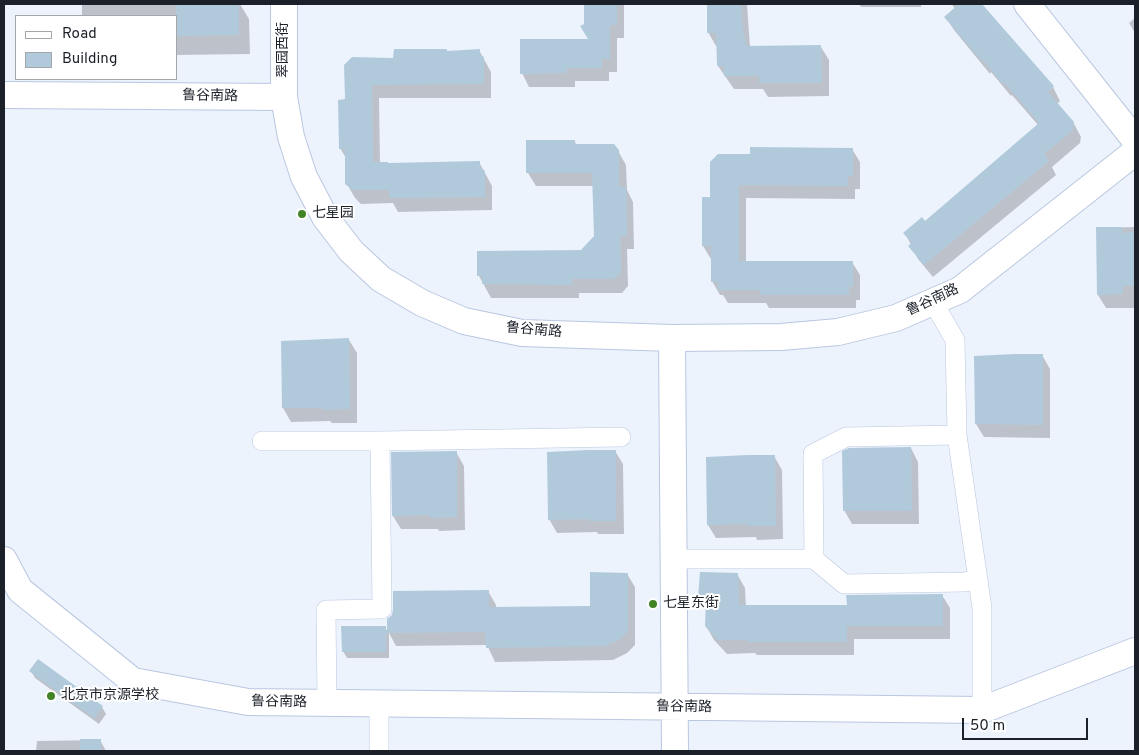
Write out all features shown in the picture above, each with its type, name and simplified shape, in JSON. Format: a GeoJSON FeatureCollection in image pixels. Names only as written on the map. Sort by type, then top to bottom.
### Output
{"type":"FeatureCollection","features":[{"type":"Feature","properties":{"kind":"street","name":"翠园西街"},"geometry":{"type":"LineString","coordinates":[[284,4],[284,97]]}},
{"type":"Feature","properties":{"kind":"street"},"geometry":{"type":"LineString","coordinates":[[1027,4],[1135,140]]}},
{"type":"Feature","properties":{"kind":"street","name":"鲁谷南路"},"geometry":{"type":"LineString","coordinates":[[4,95],[284,97],[291,138],[304,177],[325,217],[351,251],[381,279],[422,303],[464,321],[522,333],[672,338],[781,337],[838,332],[896,318],[960,290],[1135,152]]}},
{"type":"Feature","properties":{"kind":"street"},"geometry":{"type":"LineString","coordinates":[[933,302],[955,340],[957,435],[982,608],[982,710]]}},
{"type":"Feature","properties":{"kind":"street"},"geometry":{"type":"LineString","coordinates":[[672,338],[675,751]]}},
{"type":"Feature","properties":{"kind":"street"},"geometry":{"type":"LineString","coordinates":[[814,558],[813,454],[846,437],[957,435]]}},
{"type":"Feature","properties":{"kind":"street"},"geometry":{"type":"LineString","coordinates":[[262,441],[621,437]]}},
{"type":"Feature","properties":{"kind":"street"},"geometry":{"type":"LineString","coordinates":[[327,704],[326,610],[382,609],[380,441]]}},
{"type":"Feature","properties":{"kind":"street"},"geometry":{"type":"LineString","coordinates":[[674,559],[814,558],[844,584],[965,582],[978,579]]}},
{"type":"Feature","properties":{"kind":"street","name":"鲁谷南路"},"geometry":{"type":"LineString","coordinates":[[4,560],[20,590],[133,681],[248,702],[982,710],[1135,651]]}},
{"type":"Feature","properties":{"kind":"street"},"geometry":{"type":"LineString","coordinates":[[379,704],[379,751]]}},
{"type":"Feature","properties":{"kind":"building"},"geometry":{"type":"Polygon","coordinates":[[[176,4],[239,4],[239,35],[178,36],[178,15],[176,15],[176,4]]]}},
{"type":"Feature","properties":{"kind":"building"},"geometry":{"type":"Polygon","coordinates":[[[584,4],[617,4],[617,25],[610,25],[610,59],[602,59],[602,68],[567,68],[567,73],[520,74],[520,39],[588,39],[580,26],[584,24],[584,4]]]}},
{"type":"Feature","properties":{"kind":"building"},"geometry":{"type":"Polygon","coordinates":[[[707,4],[741,4],[743,31],[747,46],[821,45],[822,83],[759,83],[759,76],[724,76],[724,66],[717,66],[716,33],[707,33],[707,4]]]}},
{"type":"Feature","properties":{"kind":"building"},"geometry":{"type":"Polygon","coordinates":[[[959,4],[982,4],[1054,86],[1048,92],[1074,122],[1073,130],[1044,154],[1049,161],[924,265],[908,246],[912,243],[903,233],[922,217],[925,221],[1039,123],[944,17],[959,4]]]}},
{"type":"Feature","properties":{"kind":"building"},"geometry":{"type":"Polygon","coordinates":[[[394,49],[447,49],[447,51],[480,49],[480,55],[484,57],[484,84],[372,85],[373,162],[480,161],[480,167],[485,171],[485,197],[389,198],[389,190],[353,190],[345,184],[345,149],[339,149],[338,100],[345,99],[344,65],[352,57],[393,58],[394,49]]]}},
{"type":"Feature","properties":{"kind":"building"},"geometry":{"type":"Polygon","coordinates":[[[526,140],[575,140],[575,144],[614,144],[619,150],[619,187],[626,187],[627,236],[620,236],[621,272],[614,279],[572,279],[572,285],[482,284],[482,276],[477,276],[477,251],[581,250],[594,236],[592,173],[526,173],[526,140]]]}},
{"type":"Feature","properties":{"kind":"building"},"geometry":{"type":"Polygon","coordinates":[[[750,147],[853,148],[853,176],[848,176],[848,186],[739,185],[739,261],[853,261],[853,287],[849,287],[849,295],[760,295],[760,290],[718,290],[718,282],[711,282],[711,246],[702,246],[702,197],[710,197],[710,162],[718,154],[750,154],[750,147]]]}},
{"type":"Feature","properties":{"kind":"building"},"geometry":{"type":"Polygon","coordinates":[[[1096,227],[1122,227],[1122,233],[1135,232],[1135,286],[1123,286],[1123,294],[1097,295],[1096,227]]]}},
{"type":"Feature","properties":{"kind":"building"},"geometry":{"type":"Polygon","coordinates":[[[349,338],[350,409],[282,408],[281,341],[349,338]]]}},
{"type":"Feature","properties":{"kind":"building"},"geometry":{"type":"Polygon","coordinates":[[[1043,354],[1043,425],[975,424],[974,356],[1043,354]]]}},
{"type":"Feature","properties":{"kind":"building"},"geometry":{"type":"Polygon","coordinates":[[[911,447],[912,511],[843,511],[842,451],[849,448],[911,447]]]}},
{"type":"Feature","properties":{"kind":"building"},"geometry":{"type":"Polygon","coordinates":[[[616,450],[616,521],[589,521],[589,519],[548,520],[547,452],[616,450]]]}},
{"type":"Feature","properties":{"kind":"building"},"geometry":{"type":"Polygon","coordinates":[[[457,451],[457,517],[430,518],[430,515],[392,516],[391,452],[457,451]]]}},
{"type":"Feature","properties":{"kind":"building"},"geometry":{"type":"Polygon","coordinates":[[[775,455],[776,526],[748,526],[748,524],[707,525],[706,457],[775,455]]]}},
{"type":"Feature","properties":{"kind":"building"},"geometry":{"type":"Polygon","coordinates":[[[590,572],[628,573],[628,631],[619,640],[605,646],[486,648],[485,632],[387,633],[387,619],[392,615],[393,609],[393,591],[489,590],[489,607],[590,606],[590,572]]]}},
{"type":"Feature","properties":{"kind":"building"},"geometry":{"type":"Polygon","coordinates":[[[700,572],[738,573],[739,605],[847,605],[846,595],[943,594],[943,626],[847,626],[847,642],[747,642],[747,640],[718,640],[705,626],[706,597],[698,597],[700,572]]]}},
{"type":"Feature","properties":{"kind":"building"},"geometry":{"type":"Polygon","coordinates":[[[341,626],[386,626],[386,652],[342,652],[341,626]]]}},
{"type":"Feature","properties":{"kind":"building"},"geometry":{"type":"Polygon","coordinates":[[[38,659],[103,706],[94,718],[29,671],[38,659]]]}},
{"type":"Feature","properties":{"kind":"building"},"geometry":{"type":"Polygon","coordinates":[[[80,739],[101,739],[101,751],[80,751],[80,739]]]}},
{"type":"Feature","properties":{"kind":"place","name":"七星园"},"geometry":{"type":"Point","coordinates":[302,214]}},
{"type":"Feature","properties":{"kind":"place","name":"七星东街"},"geometry":{"type":"Point","coordinates":[653,604]}},
{"type":"Feature","properties":{"kind":"place","name":"北京市京源学校"},"geometry":{"type":"Point","coordinates":[51,696]}}]}
